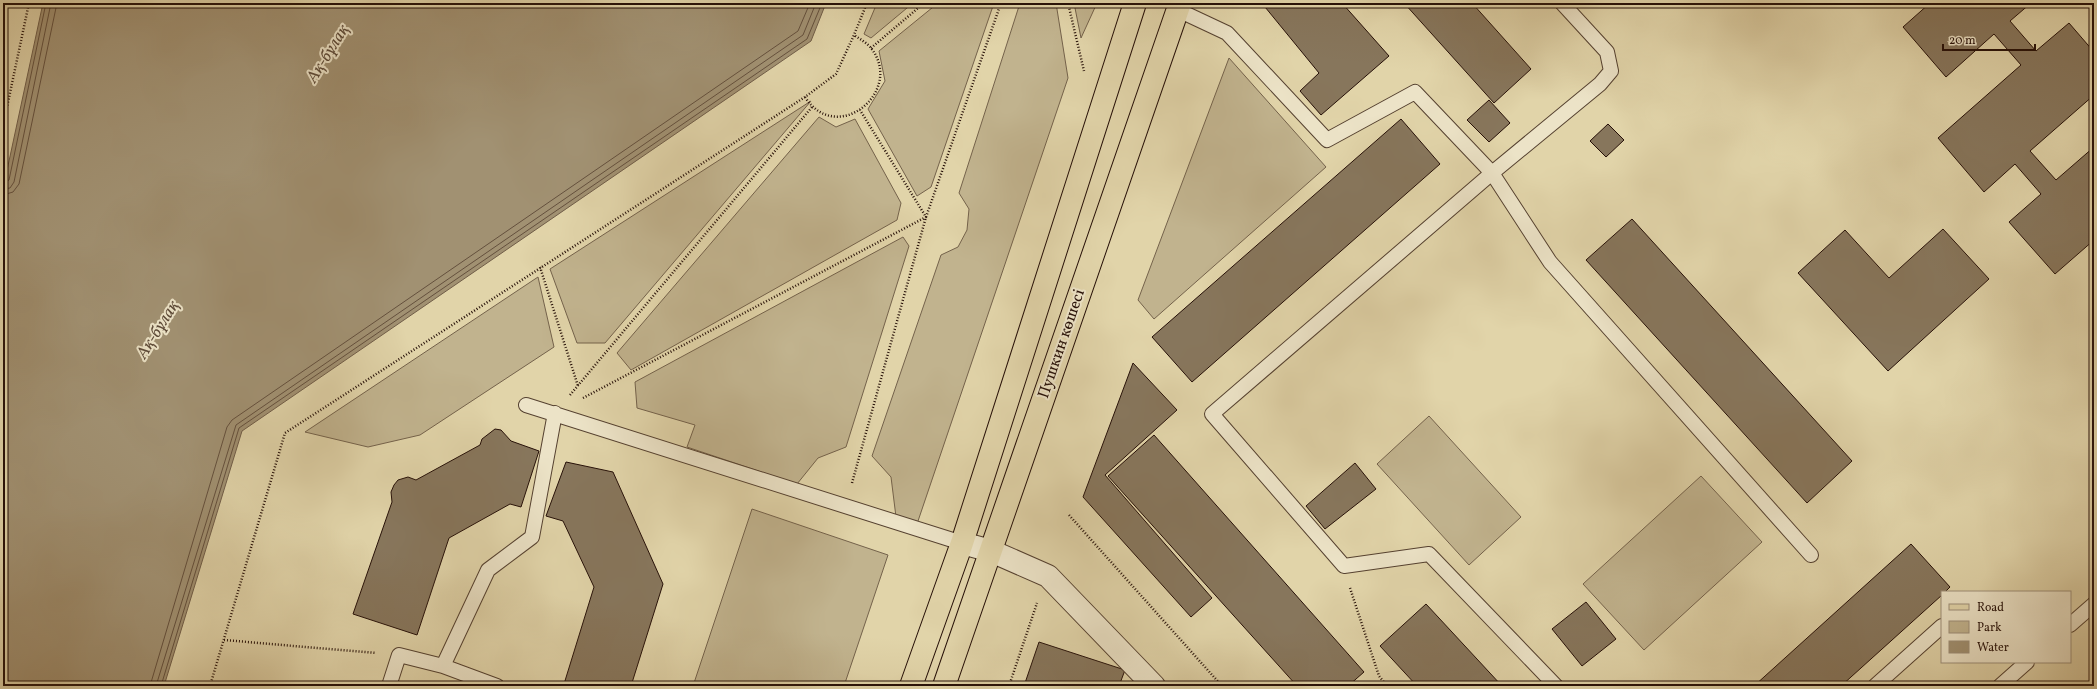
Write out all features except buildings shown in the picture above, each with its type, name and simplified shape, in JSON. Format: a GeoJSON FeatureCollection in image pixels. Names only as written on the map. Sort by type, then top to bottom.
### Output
{"type":"FeatureCollection","features":[{"type":"Feature","properties":{"kind":"main road","name":"Пушкин көшесі"},"geometry":{"type":"LineString","coordinates":[[911,686],[962,543],[1135,3]]}},
{"type":"Feature","properties":{"kind":"main road","name":"Пушкин көшесі"},"geometry":{"type":"LineString","coordinates":[[944,686],[1179,7]]}},
{"type":"Feature","properties":{"kind":"street"},"geometry":{"type":"LineString","coordinates":[[962,543],[991,550],[1048,576],[1154,686]]}},
{"type":"Feature","properties":{"kind":"lane"},"geometry":{"type":"LineString","coordinates":[[1556,686],[1429,554],[1344,566],[1212,414],[1492,173],[1600,84],[1611,71],[1607,52],[1562,3]]}},
{"type":"Feature","properties":{"kind":"lane"},"geometry":{"type":"LineString","coordinates":[[1179,7],[1227,33],[1327,140],[1415,92],[1492,173],[1550,262],[1811,555]]}},
{"type":"Feature","properties":{"kind":"lane"},"geometry":{"type":"LineString","coordinates":[[526,405],[962,543]]}},
{"type":"Feature","properties":{"kind":"lane"},"geometry":{"type":"LineString","coordinates":[[444,666],[488,570],[532,537],[555,413]]}},
{"type":"Feature","properties":{"kind":"lane"},"geometry":{"type":"LineString","coordinates":[[2071,624],[2094,604]]}},
{"type":"Feature","properties":{"kind":"lane"},"geometry":{"type":"LineString","coordinates":[[1875,686],[1941,627]]}},
{"type":"Feature","properties":{"kind":"lane"},"geometry":{"type":"LineString","coordinates":[[390,686],[399,655],[444,666],[497,686]]}},
{"type":"Feature","properties":{"kind":"lane"},"geometry":{"type":"LineString","coordinates":[[2000,686],[2026,663]]}},
{"type":"Feature","properties":{"kind":"path"},"geometry":{"type":"LineString","coordinates":[[3,126],[28,3]]}},
{"type":"Feature","properties":{"kind":"path"},"geometry":{"type":"LineString","coordinates":[[210,686],[285,433],[540,266],[805,97],[836,74],[867,3]]}},
{"type":"Feature","properties":{"kind":"path"},"geometry":{"type":"LineString","coordinates":[[871,48],[924,3]]}},
{"type":"Feature","properties":{"kind":"path"},"geometry":{"type":"LineString","coordinates":[[845,506],[926,217],[1001,3]]}},
{"type":"Feature","properties":{"kind":"path"},"geometry":{"type":"LineString","coordinates":[[1068,3],[1085,79]]}},
{"type":"Feature","properties":{"kind":"path"},"geometry":{"type":"LineString","coordinates":[[805,97],[812,107],[829,116],[846,117],[860,110],[870,101],[880,85],[879,64],[871,48],[854,35]]}},
{"type":"Feature","properties":{"kind":"path"},"geometry":{"type":"LineString","coordinates":[[555,413],[812,107]]}},
{"type":"Feature","properties":{"kind":"path"},"geometry":{"type":"LineString","coordinates":[[860,110],[926,217]]}},
{"type":"Feature","properties":{"kind":"path"},"geometry":{"type":"LineString","coordinates":[[555,413],[926,217]]}},
{"type":"Feature","properties":{"kind":"path"},"geometry":{"type":"LineString","coordinates":[[540,266],[578,386]]}},
{"type":"Feature","properties":{"kind":"path"},"geometry":{"type":"LineString","coordinates":[[1069,515],[1222,686]]}},
{"type":"Feature","properties":{"kind":"path"},"geometry":{"type":"LineString","coordinates":[[1344,566],[1378,676],[1387,686]]}},
{"type":"Feature","properties":{"kind":"path"},"geometry":{"type":"LineString","coordinates":[[1009,686],[1033,612],[1048,576]]}},
{"type":"Feature","properties":{"kind":"path"},"geometry":{"type":"LineString","coordinates":[[224,640],[399,655]]}},
{"type":"Feature","properties":{"kind":"green space"},"geometry":{"type":"Polygon","coordinates":[[[877,3],[913,3],[871,38],[864,34],[877,3]]]}},
{"type":"Feature","properties":{"kind":"green space"},"geometry":{"type":"Polygon","coordinates":[[[938,3],[994,3],[931,187],[917,196],[868,109],[885,81],[879,51],[938,3]]]}},
{"type":"Feature","properties":{"kind":"green space"},"geometry":{"type":"Polygon","coordinates":[[[1020,3],[1056,3],[1068,78],[917,524],[896,517],[891,477],[872,456],[941,255],[958,247],[967,230],[969,209],[959,193],[1020,3]]]}},
{"type":"Feature","properties":{"kind":"green space"},"geometry":{"type":"Polygon","coordinates":[[[1074,3],[1097,3],[1081,38],[1074,3]]]}},
{"type":"Feature","properties":{"kind":"green space"},"geometry":{"type":"Polygon","coordinates":[[[1229,58],[1326,167],[1154,319],[1138,300],[1229,58]]]}},
{"type":"Feature","properties":{"kind":"green space"},"geometry":{"type":"Polygon","coordinates":[[[811,101],[605,343],[577,343],[550,269],[811,101]]]}},
{"type":"Feature","properties":{"kind":"green space"},"geometry":{"type":"Polygon","coordinates":[[[819,117],[836,127],[855,119],[901,203],[897,220],[631,370],[617,353],[819,117]]]}},
{"type":"Feature","properties":{"kind":"green space"},"geometry":{"type":"Polygon","coordinates":[[[903,237],[909,246],[846,447],[818,458],[797,484],[687,447],[695,425],[637,408],[635,382],[903,237]]]}},
{"type":"Feature","properties":{"kind":"green space"},"geometry":{"type":"Polygon","coordinates":[[[538,277],[554,347],[420,435],[368,447],[305,432],[538,277]]]}},
{"type":"Feature","properties":{"kind":"green space"},"geometry":{"type":"Polygon","coordinates":[[[1429,416],[1521,517],[1469,565],[1377,464],[1429,416]]]}},
{"type":"Feature","properties":{"kind":"green space"},"geometry":{"type":"Polygon","coordinates":[[[1701,476],[1762,542],[1644,650],[1583,584],[1701,476]]]}},
{"type":"Feature","properties":{"kind":"green space"},"geometry":{"type":"Polygon","coordinates":[[[752,509],[888,555],[844,686],[693,686],[752,509]]]}},
{"type":"Feature","properties":{"kind":"water","name":"Ақ-бұлақ"},"geometry":{"type":"Polygon","coordinates":[[[43,3],[826,3],[811,41],[242,431],[164,686],[3,686],[3,189],[43,3]]]}}]}
